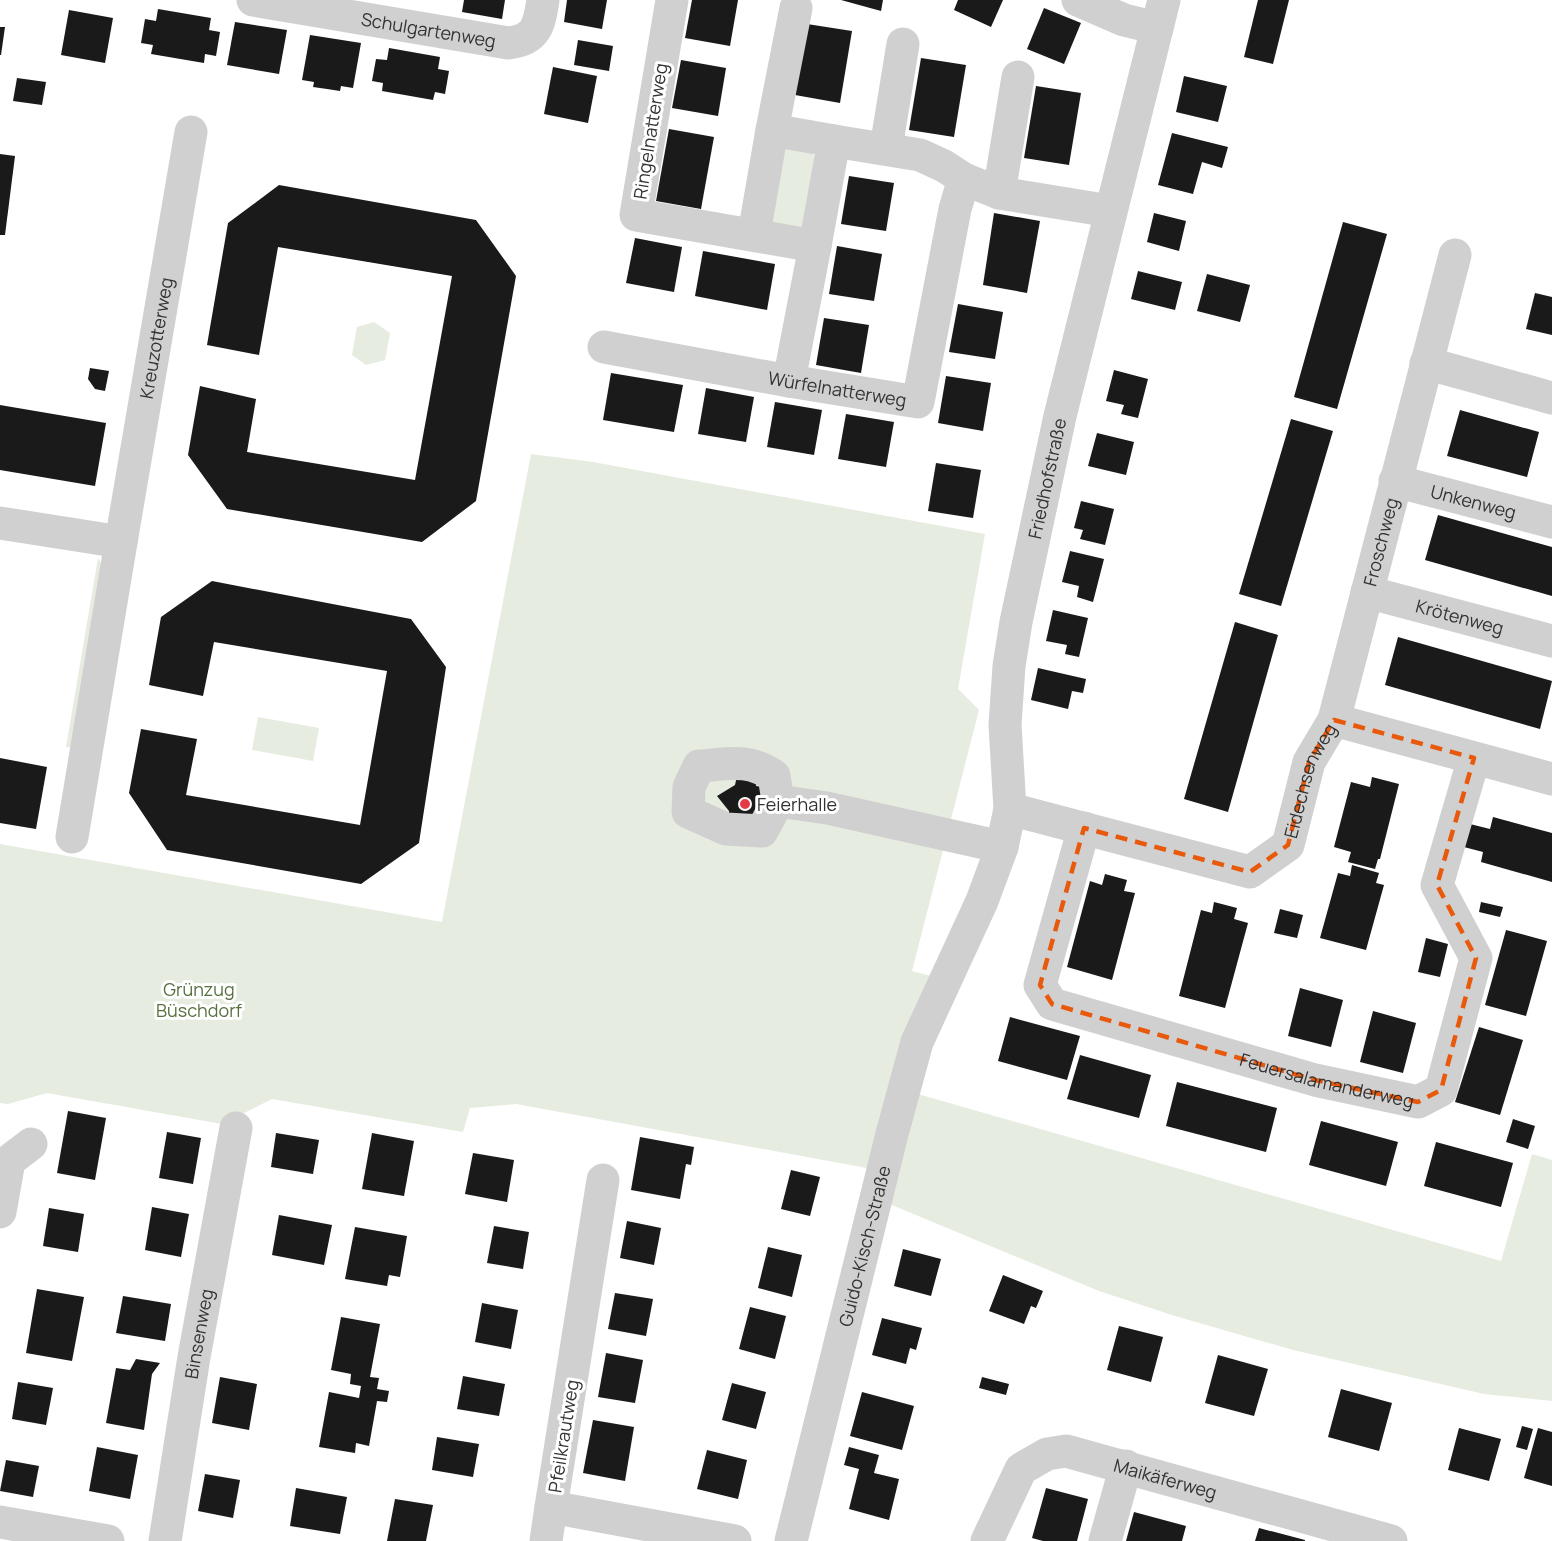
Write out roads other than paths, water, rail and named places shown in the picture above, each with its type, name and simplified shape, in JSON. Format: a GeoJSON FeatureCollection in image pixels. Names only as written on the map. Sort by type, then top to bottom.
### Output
{"type":"FeatureCollection","features":[{"type":"Feature","properties":{"kind":"street","name":"Schulgartenweg"},"geometry":{"type":"LineString","coordinates":[[253,0],[508,43],[520,42],[531,35],[539,24],[543,0]]}},
{"type":"Feature","properties":{"kind":"street","name":"Ringelnatterweg"},"geometry":{"type":"LineString","coordinates":[[672,0],[636,215],[815,246]]}},
{"type":"Feature","properties":{"kind":"street"},"geometry":{"type":"LineString","coordinates":[[1077,0],[1124,20],[1160,14]]}},
{"type":"Feature","properties":{"kind":"street"},"geometry":{"type":"LineString","coordinates":[[754,234],[796,8]]}},
{"type":"Feature","properties":{"kind":"street","name":"Friedhofstraße"},"geometry":{"type":"LineString","coordinates":[[956,956],[982,901],[1002,847],[1010,809],[1005,724],[1009,666],[1016,622],[1060,416],[1160,14]]}},
{"type":"Feature","properties":{"kind":"street"},"geometry":{"type":"LineString","coordinates":[[886,148],[903,44]]}},
{"type":"Feature","properties":{"kind":"street"},"geometry":{"type":"LineString","coordinates":[[999,193],[1018,77]]}},
{"type":"Feature","properties":{"kind":"street"},"geometry":{"type":"LineString","coordinates":[[772,130],[920,154],[964,179],[999,193],[1110,211]]}},
{"type":"Feature","properties":{"kind":"street","name":"Kreuzotterweg"},"geometry":{"type":"LineString","coordinates":[[72,837],[191,132]]}},
{"type":"Feature","properties":{"kind":"street"},"geometry":{"type":"LineString","coordinates":[[789,381],[834,141]]}},
{"type":"Feature","properties":{"kind":"street","name":"Würfelnatterweg"},"geometry":{"type":"LineString","coordinates":[[604,347],[918,402],[955,209],[964,179]]}},
{"type":"Feature","properties":{"kind":"street","name":"Froschweg"},"geometry":{"type":"LineString","coordinates":[[1334,720],[1455,255]]}},
{"type":"Feature","properties":{"kind":"street"},"geometry":{"type":"LineString","coordinates":[[1426,363],[1552,398]]}},
{"type":"Feature","properties":{"kind":"street","name":"Unkenweg"},"geometry":{"type":"LineString","coordinates":[[1395,481],[1552,522]]}},
{"type":"Feature","properties":{"kind":"street"},"geometry":{"type":"LineString","coordinates":[[0,523],[121,543]]}},
{"type":"Feature","properties":{"kind":"street","name":"Krötenweg"},"geometry":{"type":"LineString","coordinates":[[1367,592],[1552,641]]}},
{"type":"Feature","properties":{"kind":"street","name":"Eidechsenweg"},"geometry":{"type":"LineString","coordinates":[[1010,809],[1250,872],[1288,845],[1309,762],[1334,720],[1552,779]]}},
{"type":"Feature","properties":{"kind":"street","name":"Feuersalamanderweg"},"geometry":{"type":"LineString","coordinates":[[1083,828],[1040,985],[1052,1004],[1315,1080],[1418,1102],[1441,1090],[1476,958],[1437,885],[1474,758]]}},
{"type":"Feature","properties":{"kind":"street"},"geometry":{"type":"LineString","coordinates":[[778,801],[827,808],[1002,847]]}},
{"type":"Feature","properties":{"kind":"street","name":"Guido-Kisch-Straße"},"geometry":{"type":"LineString","coordinates":[[791,1541],[903,1090],[917,1042],[956,956]]}},
{"type":"Feature","properties":{"kind":"street","name":"Binsenweg"},"geometry":{"type":"LineString","coordinates":[[165,1541],[194,1357],[236,1128]]}},
{"type":"Feature","properties":{"kind":"street"},"geometry":{"type":"LineString","coordinates":[[0,1212],[9,1161],[32,1144]]}},
{"type":"Feature","properties":{"kind":"street","name":"Pfeilkrautweg"},"geometry":{"type":"LineString","coordinates":[[603,1180],[551,1507],[735,1541]]}},
{"type":"Feature","properties":{"kind":"street","name":"Maikäferweg"},"geometry":{"type":"LineString","coordinates":[[987,1541],[1021,1469],[1047,1454],[1066,1451],[1391,1541]]}},
{"type":"Feature","properties":{"kind":"street"},"geometry":{"type":"LineString","coordinates":[[1105,1541],[1126,1466]]}},
{"type":"Feature","properties":{"kind":"street"},"geometry":{"type":"LineString","coordinates":[[546,1541],[551,1507]]}},
{"type":"Feature","properties":{"kind":"street"},"geometry":{"type":"LineString","coordinates":[[0,1522],[108,1541]]}},
{"type":"Feature","properties":{"kind":"place","name":"Feierhalle"},"geometry":{"type":"Point","coordinates":[745,804]}},
{"type":"Feature","properties":{"kind":"park label","name":"Grünzug Büschdorf"},"geometry":{"type":"Point","coordinates":[199,999]}}]}
